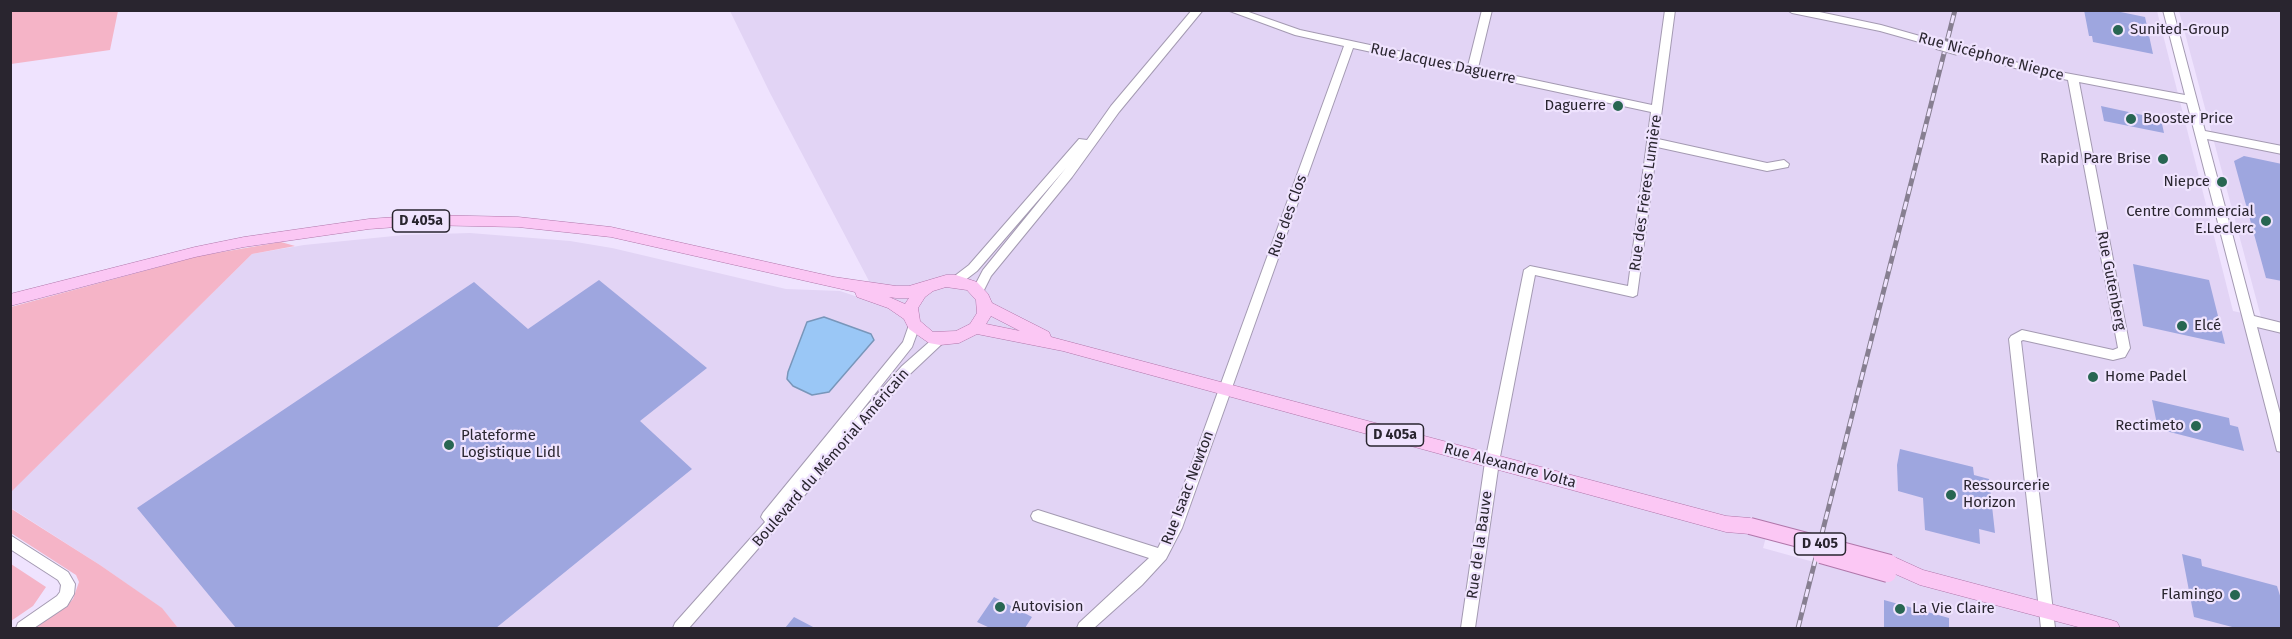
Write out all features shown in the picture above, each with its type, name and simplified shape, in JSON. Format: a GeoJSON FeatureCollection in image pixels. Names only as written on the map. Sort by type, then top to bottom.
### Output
{"type":"FeatureCollection","features":[{"type":"Feature","properties":{"kind":"main road","name":"D 405a"},"geometry":{"type":"LineString","coordinates":[[10,300],[185,254],[244,242],[325,229],[424,220],[518,222],[611,232],[834,283],[896,292],[909,292],[928,287]]}},
{"type":"Feature","properties":{"kind":"main road"},"geometry":{"type":"LineString","coordinates":[[946,281],[956,281],[972,286],[978,291],[985,306],[984,314],[975,328],[959,337],[940,339],[929,337],[912,320],[915,299],[928,287],[946,281]]}},
{"type":"Feature","properties":{"kind":"main road","name":"D 405a"},"geometry":{"type":"LineString","coordinates":[[834,283],[893,304],[912,320]]}},
{"type":"Feature","properties":{"kind":"main road","name":"Rue Alexandre Volta"},"geometry":{"type":"LineString","coordinates":[[985,306],[1063,345]]}},
{"type":"Feature","properties":{"kind":"main road","name":"Rue Alexandre Volta"},"geometry":{"type":"LineString","coordinates":[[975,328],[1063,345],[1226,387],[1492,462],[1920,576],[2048,620],[2111,628]]}},
{"type":"Feature","properties":{"kind":"street"},"geometry":{"type":"LineString","coordinates":[[956,281],[973,268],[1059,167],[1115,109],[1198,10]]}},
{"type":"Feature","properties":{"kind":"street","name":"Rue Jacques Daguerre"},"geometry":{"type":"LineString","coordinates":[[1232,10],[1298,33],[1657,110]]}},
{"type":"Feature","properties":{"kind":"street"},"geometry":{"type":"LineString","coordinates":[[1472,70],[1487,10]]}},
{"type":"Feature","properties":{"kind":"street","name":"Rue des Frères Lumière"},"geometry":{"type":"LineString","coordinates":[[1492,462],[1530,270],[1633,292],[1670,10]]}},
{"type":"Feature","properties":{"kind":"street","name":"Rue Nicéphore Niepce"},"geometry":{"type":"LineString","coordinates":[[1792,10],[1881,27],[1958,50],[2073,78],[2191,100]]}},
{"type":"Feature","properties":{"kind":"street"},"geometry":{"type":"LineString","coordinates":[[2168,10],[2282,447]]}},
{"type":"Feature","properties":{"kind":"street","name":"Rue des Clos"},"geometry":{"type":"LineString","coordinates":[[1226,387],[1350,44]]}},
{"type":"Feature","properties":{"kind":"street","name":"Rue Gutenberg"},"geometry":{"type":"LineString","coordinates":[[2048,620],[2015,339],[2022,335],[2113,356],[2121,354],[2124,348],[2073,78]]}},
{"type":"Feature","properties":{"kind":"street"},"geometry":{"type":"LineString","coordinates":[[978,291],[987,273],[1068,174],[1115,109]]}},
{"type":"Feature","properties":{"kind":"street"},"geometry":{"type":"LineString","coordinates":[[2200,134],[2282,150]]}},
{"type":"Feature","properties":{"kind":"street"},"geometry":{"type":"LineString","coordinates":[[1654,142],[1767,167],[1784,164]]}},
{"type":"Feature","properties":{"kind":"street","name":"Boulevard du Mémorial Américain"},"geometry":{"type":"LineString","coordinates":[[723,578],[730,564],[908,344],[912,320]]}},
{"type":"Feature","properties":{"kind":"street"},"geometry":{"type":"LineString","coordinates":[[2249,320],[2282,328]]}},
{"type":"Feature","properties":{"kind":"street","name":"Boulevard du Mémorial Américain"},"geometry":{"type":"LineString","coordinates":[[680,628],[723,578],[735,568],[906,370],[940,339]]}},
{"type":"Feature","properties":{"kind":"street","name":"Rue Isaac Newton"},"geometry":{"type":"LineString","coordinates":[[1084,628],[1161,555],[1175,528],[1226,387]]}},
{"type":"Feature","properties":{"kind":"street","name":"Rue de la Bauve"},"geometry":{"type":"LineString","coordinates":[[1468,628],[1492,462]]}},
{"type":"Feature","properties":{"kind":"street"},"geometry":{"type":"LineString","coordinates":[[1038,516],[1161,555]]}},
{"type":"Feature","properties":{"kind":"street"},"geometry":{"type":"LineString","coordinates":[[10,541],[63,576],[69,588],[62,601],[23,628]]}},
{"type":"Feature","properties":{"kind":"shaded area"},"geometry":{"type":"Polygon","coordinates":[[[10,11],[118,11],[110,50],[11,64],[10,11]]]}},
{"type":"Feature","properties":{"kind":"shaded area"},"geometry":{"type":"Polygon","coordinates":[[[730,11],[2157,11],[2233,311],[2261,317],[2179,11],[2281,11],[2281,628],[178,628],[161,608],[100,565],[11,508],[10,492],[252,254],[304,245],[404,235],[470,233],[570,241],[612,248],[786,289],[840,291],[858,297],[869,281],[770,93],[730,11]],[[1769,526],[1763,548],[1868,577],[1871,558],[1769,526]]]}},
{"type":"Feature","properties":{"kind":"shaded area"},"geometry":{"type":"Polygon","coordinates":[[[281,242],[295,246],[252,254],[11,492],[11,307],[199,256],[281,242]]]}},
{"type":"Feature","properties":{"kind":"shaded area"},"geometry":{"type":"Polygon","coordinates":[[[10,508],[100,565],[162,608],[178,628],[33,628],[66,607],[73,599],[79,582],[76,575],[11,533],[10,508]]]}},
{"type":"Feature","properties":{"kind":"shaded area"},"geometry":{"type":"Polygon","coordinates":[[[11,564],[46,587],[33,606],[11,621],[11,564]]]}},
{"type":"Feature","properties":{"kind":"water"},"geometry":{"type":"Polygon","coordinates":[[[824,317],[871,334],[874,340],[829,392],[812,395],[793,386],[787,379],[788,372],[807,322],[824,317]]]}},
{"type":"Feature","properties":{"kind":"building","name":"Sunited-Group"},"geometry":{"type":"Polygon","coordinates":[[[2084,10],[2111,10],[2145,17],[2153,54],[2093,42],[2092,36],[2089,36],[2084,10]]]}},
{"type":"Feature","properties":{"kind":"building","name":"Booster Price"},"geometry":{"type":"Polygon","coordinates":[[[2101,106],[2161,119],[2164,133],[2104,121],[2101,106]]]}},
{"type":"Feature","properties":{"kind":"building","name":"Centre Commercial E.Leclerc"},"geometry":{"type":"Polygon","coordinates":[[[2244,156],[2282,164],[2282,281],[2266,278],[2234,161],[2244,156]]]}},
{"type":"Feature","properties":{"kind":"building"},"geometry":{"type":"Polygon","coordinates":[[[2133,264],[2209,280],[2225,344],[2143,326],[2133,264]]]}},
{"type":"Feature","properties":{"kind":"building","name":"Plateforme Logistique Lidl"},"geometry":{"type":"Polygon","coordinates":[[[599,280],[707,368],[640,421],[692,469],[496,628],[236,628],[137,508],[474,282],[528,329],[599,280]]]}},
{"type":"Feature","properties":{"kind":"building","name":"Rectimeto"},"geometry":{"type":"Polygon","coordinates":[[[2152,400],[2229,418],[2230,425],[2238,427],[2244,451],[2158,429],[2152,400]]]}},
{"type":"Feature","properties":{"kind":"building","name":"Ressourcerie Horizon"},"geometry":{"type":"Polygon","coordinates":[[[1900,449],[1973,467],[1974,475],[1989,479],[1995,533],[1979,529],[1980,544],[1925,530],[1923,498],[1898,491],[1897,465],[1900,449]]]}},
{"type":"Feature","properties":{"kind":"building","name":"Flamingo"},"geometry":{"type":"Polygon","coordinates":[[[2182,554],[2201,559],[2202,566],[2277,586],[2282,602],[2282,628],[2236,628],[2194,617],[2182,554]]]}},
{"type":"Feature","properties":{"kind":"building","name":"Autovision"},"geometry":{"type":"Polygon","coordinates":[[[994,597],[1032,617],[1025,628],[990,628],[977,622],[994,597]]]}},
{"type":"Feature","properties":{"kind":"building","name":"La Vie Claire"},"geometry":{"type":"Polygon","coordinates":[[[1884,600],[1949,618],[1949,628],[1884,628],[1884,600]]]}},
{"type":"Feature","properties":{"kind":"building"},"geometry":{"type":"Polygon","coordinates":[[[794,617],[815,628],[785,628],[794,617]]]}},
{"type":"Feature","properties":{"kind":"railway"},"geometry":{"type":"LineString","coordinates":[[1798,628],[1955,10]]}},
{"type":"Feature","properties":{"kind":"place","name":"Sunited-Group"},"geometry":{"type":"Point","coordinates":[2118,30]}},
{"type":"Feature","properties":{"kind":"place","name":"Daguerre"},"geometry":{"type":"Point","coordinates":[1618,106]}},
{"type":"Feature","properties":{"kind":"place","name":"Booster Price"},"geometry":{"type":"Point","coordinates":[2131,119]}},
{"type":"Feature","properties":{"kind":"place","name":"Rapid Pare Brise"},"geometry":{"type":"Point","coordinates":[2163,159]}},
{"type":"Feature","properties":{"kind":"place","name":"Niepce"},"geometry":{"type":"Point","coordinates":[2222,182]}},
{"type":"Feature","properties":{"kind":"place","name":"Centre Commercial E.Leclerc"},"geometry":{"type":"Point","coordinates":[2266,221]}},
{"type":"Feature","properties":{"kind":"place","name":"Elcé"},"geometry":{"type":"Point","coordinates":[2182,326]}},
{"type":"Feature","properties":{"kind":"place","name":"Home Padel"},"geometry":{"type":"Point","coordinates":[2093,377]}},
{"type":"Feature","properties":{"kind":"place","name":"Rectimeto"},"geometry":{"type":"Point","coordinates":[2196,426]}},
{"type":"Feature","properties":{"kind":"place","name":"Plateforme Logistique Lidl"},"geometry":{"type":"Point","coordinates":[449,445]}},
{"type":"Feature","properties":{"kind":"place","name":"Ressourcerie Horizon"},"geometry":{"type":"Point","coordinates":[1951,495]}},
{"type":"Feature","properties":{"kind":"place","name":"Flamingo"},"geometry":{"type":"Point","coordinates":[2235,595]}},
{"type":"Feature","properties":{"kind":"place","name":"Autovision"},"geometry":{"type":"Point","coordinates":[1000,607]}},
{"type":"Feature","properties":{"kind":"place","name":"La Vie Claire"},"geometry":{"type":"Point","coordinates":[1900,609]}}]}
